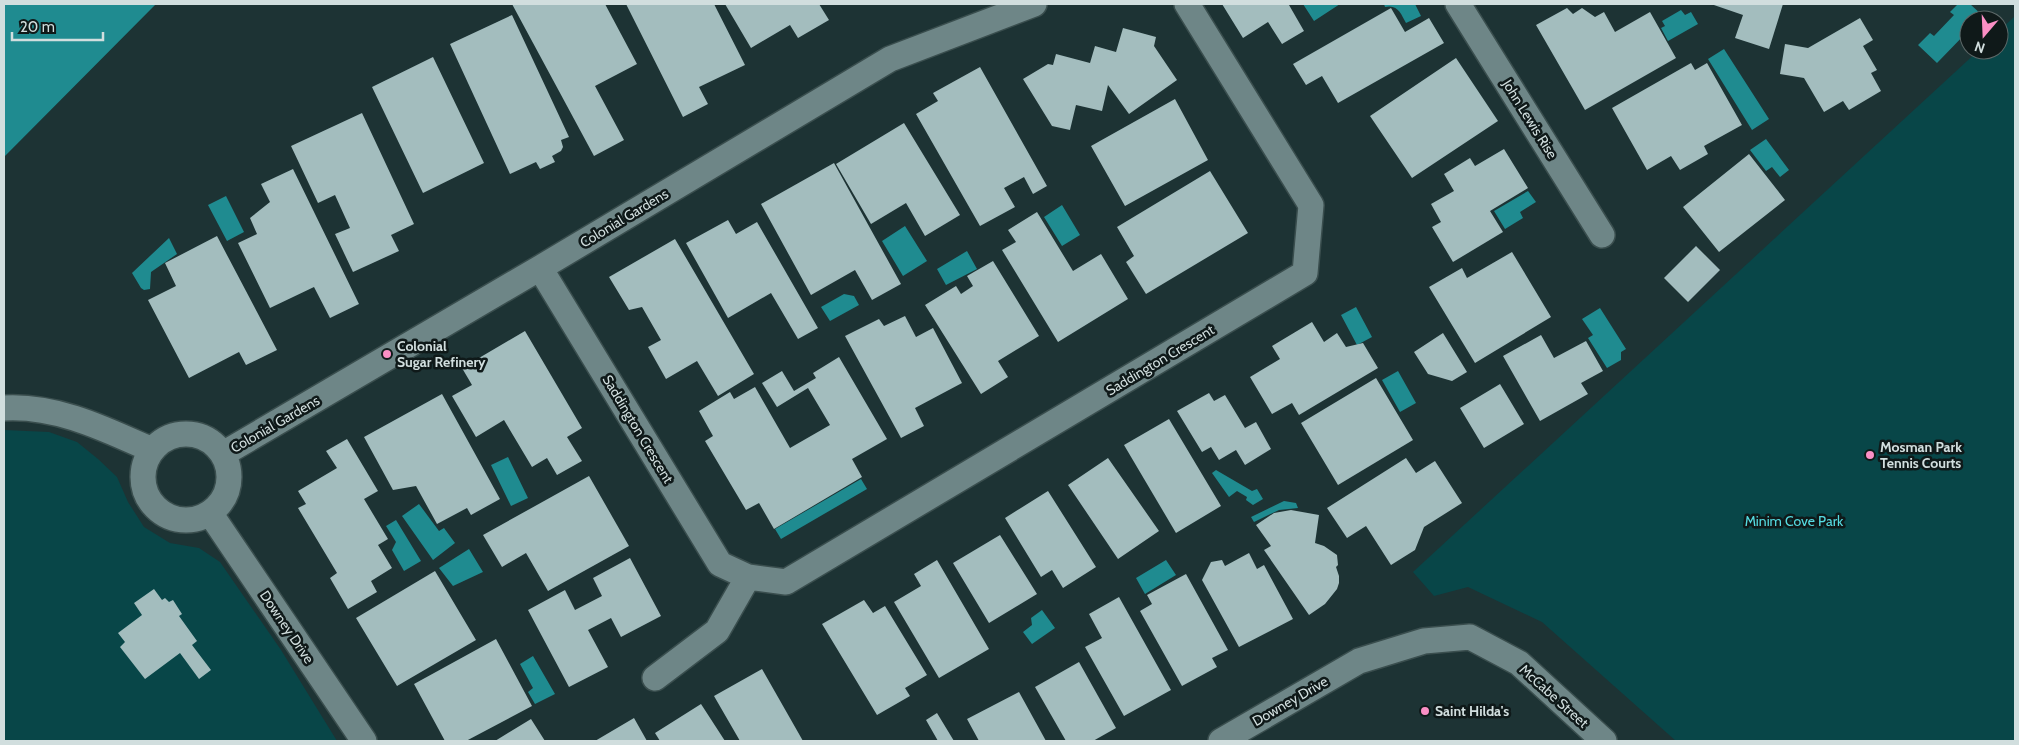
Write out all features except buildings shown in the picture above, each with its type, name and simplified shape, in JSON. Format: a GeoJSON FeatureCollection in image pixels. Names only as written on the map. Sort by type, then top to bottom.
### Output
{"type":"FeatureCollection","features":[{"type":"Feature","properties":{"kind":"street","name":"Colonial Gardens"},"geometry":{"type":"LineString","coordinates":[[223,454],[890,59],[1034,4]]}},
{"type":"Feature","properties":{"kind":"street","name":"Saddington Crescent"},"geometry":{"type":"LineString","coordinates":[[540,268],[720,564],[748,577],[786,582],[1305,273],[1311,205],[1187,4]]}},
{"type":"Feature","properties":{"kind":"street","name":"John Lewis Rise"},"geometry":{"type":"LineString","coordinates":[[1458,4],[1602,235]]}},
{"type":"Feature","properties":{"kind":"street"},"geometry":{"type":"LineString","coordinates":[[4,408],[20,407],[44,411],[93,423],[152,450]]}},
{"type":"Feature","properties":{"kind":"street"},"geometry":{"type":"LineString","coordinates":[[189,434],[202,436],[214,444],[223,454],[228,466],[230,480],[227,492],[220,504],[210,513],[199,518],[187,520],[175,518],[155,506],[148,496],[144,484],[146,460],[152,450],[163,440],[175,435],[189,434]]}},
{"type":"Feature","properties":{"kind":"street","name":"Downey Drive"},"geometry":{"type":"LineString","coordinates":[[210,513],[364,741]]}},
{"type":"Feature","properties":{"kind":"street"},"geometry":{"type":"LineString","coordinates":[[655,678],[717,631],[748,577]]}},
{"type":"Feature","properties":{"kind":"street","name":"McCabe Street"},"geometry":{"type":"LineString","coordinates":[[1359,661],[1424,641],[1470,637],[1519,663],[1604,741]]}},
{"type":"Feature","properties":{"kind":"street","name":"Downey Drive"},"geometry":{"type":"LineString","coordinates":[[1221,741],[1359,661]]}},
{"type":"Feature","properties":{"kind":"green space","name":"Minim Cove Park"},"geometry":{"type":"Polygon","coordinates":[[[2015,16],[2015,741],[1676,741],[1542,622],[1468,587],[1434,596],[1413,572],[1968,60],[2009,60],[2009,22],[2015,16]]]}},
{"type":"Feature","properties":{"kind":"green space"},"geometry":{"type":"Polygon","coordinates":[[[4,430],[49,432],[77,442],[117,477],[128,502],[144,527],[170,543],[199,548],[220,562],[281,650],[337,741],[4,741],[4,430]]]}},
{"type":"Feature","properties":{"kind":"shaded area"},"geometry":{"type":"Polygon","coordinates":[[[4,4],[156,4],[4,157],[4,4]]]}},
{"type":"Feature","properties":{"kind":"shaded area"},"geometry":{"type":"Polygon","coordinates":[[[1303,4],[1340,4],[1314,21],[1303,4]]]}},
{"type":"Feature","properties":{"kind":"shaded area"},"geometry":{"type":"Polygon","coordinates":[[[1384,4],[1415,4],[1421,16],[1406,23],[1396,8],[1385,7],[1384,4]]]}},
{"type":"Feature","properties":{"kind":"shaded area"},"geometry":{"type":"Polygon","coordinates":[[[1958,4],[1970,4],[1976,10],[1959,10],[1959,40],[1937,63],[1918,45],[1930,33],[1934,36],[1954,15],[1950,12],[1958,4]]]}},
{"type":"Feature","properties":{"kind":"shaded area"},"geometry":{"type":"Polygon","coordinates":[[[1681,10],[1685,15],[1691,12],[1698,24],[1668,41],[1661,28],[1665,26],[1662,21],[1681,10]]]}},
{"type":"Feature","properties":{"kind":"shaded area"},"geometry":{"type":"Polygon","coordinates":[[[1724,49],[1769,119],[1752,130],[1708,59],[1724,49]]]}},
{"type":"Feature","properties":{"kind":"shaded area"},"geometry":{"type":"Polygon","coordinates":[[[1766,139],[1789,170],[1780,177],[1772,167],[1766,171],[1750,150],[1766,139]]]}},
{"type":"Feature","properties":{"kind":"shaded area"},"geometry":{"type":"Polygon","coordinates":[[[1528,191],[1536,202],[1520,212],[1523,218],[1505,229],[1494,211],[1528,191]]]}},
{"type":"Feature","properties":{"kind":"shaded area"},"geometry":{"type":"Polygon","coordinates":[[[226,196],[244,232],[227,241],[208,205],[226,196]]]}},
{"type":"Feature","properties":{"kind":"shaded area"},"geometry":{"type":"Polygon","coordinates":[[[1062,205],[1080,235],[1062,246],[1044,217],[1062,205]]]}},
{"type":"Feature","properties":{"kind":"shaded area"},"geometry":{"type":"Polygon","coordinates":[[[905,226],[927,261],[903,276],[882,241],[905,226]]]}},
{"type":"Feature","properties":{"kind":"shaded area"},"geometry":{"type":"Polygon","coordinates":[[[169,238],[177,254],[151,272],[150,289],[144,290],[132,273],[169,238]]]}},
{"type":"Feature","properties":{"kind":"shaded area"},"geometry":{"type":"Polygon","coordinates":[[[967,251],[977,269],[946,285],[937,269],[967,251]]]}},
{"type":"Feature","properties":{"kind":"shaded area"},"geometry":{"type":"Polygon","coordinates":[[[844,294],[854,296],[859,305],[830,321],[821,307],[844,294]]]}},
{"type":"Feature","properties":{"kind":"shaded area"},"geometry":{"type":"Polygon","coordinates":[[[1356,307],[1372,337],[1357,345],[1341,315],[1356,307]]]}},
{"type":"Feature","properties":{"kind":"shaded area"},"geometry":{"type":"Polygon","coordinates":[[[1600,308],[1626,349],[1621,352],[1621,360],[1607,368],[1588,338],[1593,335],[1582,319],[1600,308]]]}},
{"type":"Feature","properties":{"kind":"shaded area"},"geometry":{"type":"Polygon","coordinates":[[[1398,371],[1416,403],[1400,412],[1382,380],[1398,371]]]}},
{"type":"Feature","properties":{"kind":"shaded area"},"geometry":{"type":"Polygon","coordinates":[[[508,457],[528,498],[511,506],[491,465],[508,457]]]}},
{"type":"Feature","properties":{"kind":"shaded area"},"geometry":{"type":"Polygon","coordinates":[[[1216,470],[1252,491],[1257,489],[1263,499],[1253,505],[1246,500],[1247,497],[1237,491],[1229,497],[1212,473],[1216,470]]]}},
{"type":"Feature","properties":{"kind":"shaded area"},"geometry":{"type":"Polygon","coordinates":[[[861,479],[867,489],[781,539],[775,529],[861,479]]]}},
{"type":"Feature","properties":{"kind":"shaded area"},"geometry":{"type":"Polygon","coordinates":[[[1284,501],[1296,503],[1298,508],[1279,510],[1254,522],[1251,517],[1284,501]]]}},
{"type":"Feature","properties":{"kind":"shaded area"},"geometry":{"type":"Polygon","coordinates":[[[419,504],[439,531],[444,528],[455,543],[433,560],[402,516],[419,504]]]}},
{"type":"Feature","properties":{"kind":"shaded area"},"geometry":{"type":"Polygon","coordinates":[[[396,520],[421,561],[404,571],[392,550],[396,542],[386,526],[396,520]]]}},
{"type":"Feature","properties":{"kind":"shaded area"},"geometry":{"type":"Polygon","coordinates":[[[469,549],[483,572],[453,586],[439,568],[469,549]]]}},
{"type":"Feature","properties":{"kind":"shaded area"},"geometry":{"type":"Polygon","coordinates":[[[1166,560],[1176,575],[1145,594],[1136,578],[1166,560]]]}},
{"type":"Feature","properties":{"kind":"shaded area"},"geometry":{"type":"Polygon","coordinates":[[[1042,610],[1055,628],[1032,644],[1023,632],[1032,625],[1031,618],[1042,610]]]}},
{"type":"Feature","properties":{"kind":"shaded area"},"geometry":{"type":"Polygon","coordinates":[[[533,656],[555,694],[535,704],[528,692],[533,688],[520,664],[533,656]]]}},
{"type":"Feature","properties":{"kind":"place","name":"Colonial Sugar Refinery"},"geometry":{"type":"Point","coordinates":[387,354]}},
{"type":"Feature","properties":{"kind":"place","name":"Mosman Park Tennis Courts"},"geometry":{"type":"Point","coordinates":[1870,455]}},
{"type":"Feature","properties":{"kind":"place","name":"Saint Hilda's"},"geometry":{"type":"Point","coordinates":[1425,711]}}]}
